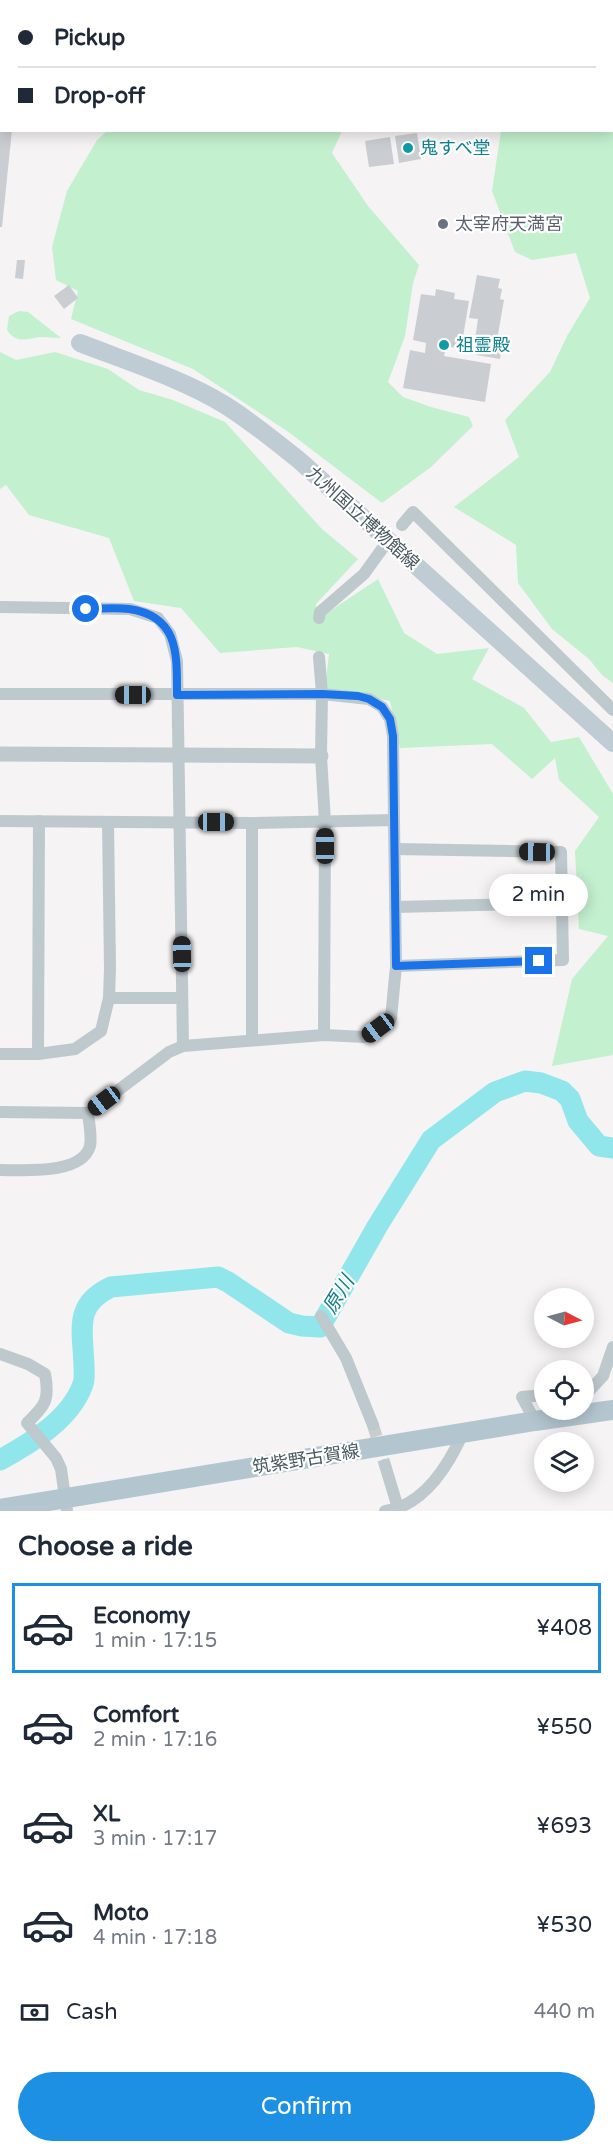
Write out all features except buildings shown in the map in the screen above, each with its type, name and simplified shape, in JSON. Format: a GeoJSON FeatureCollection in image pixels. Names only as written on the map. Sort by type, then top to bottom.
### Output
{"type":"FeatureCollection","features":[{"type":"Feature","properties":{"kind":"main road","name":"九州国立博物館線"},"geometry":{"type":"LineString","coordinates":[[80,343],[196,391],[223,404],[262,430],[613,743]]}},
{"type":"Feature","properties":{"kind":"main road","name":"筑紫野古賀線"},"geometry":{"type":"LineString","coordinates":[[0,1509],[66,1505],[463,1433],[613,1410]]}},
{"type":"Feature","properties":{"kind":"street"},"geometry":{"type":"LineString","coordinates":[[402,525],[413,512],[613,710]]}},
{"type":"Feature","properties":{"kind":"street"},"geometry":{"type":"LineString","coordinates":[[319,618],[320,612],[364,574],[382,549]]}},
{"type":"Feature","properties":{"kind":"street"},"geometry":{"type":"LineString","coordinates":[[0,608],[130,609],[158,618],[170,634],[177,661],[183,1046]]}},
{"type":"Feature","properties":{"kind":"street"},"geometry":{"type":"LineString","coordinates":[[319,657],[325,822],[324,1035]]}},
{"type":"Feature","properties":{"kind":"street"},"geometry":{"type":"LineString","coordinates":[[0,694],[322,694],[369,699],[382,707],[390,719],[393,736],[396,966],[391,1018],[365,1037],[324,1035],[183,1046],[169,1052],[88,1113],[0,1112]]}},
{"type":"Feature","properties":{"kind":"street"},"geometry":{"type":"LineString","coordinates":[[0,754],[321,756]]}},
{"type":"Feature","properties":{"kind":"street"},"geometry":{"type":"LineString","coordinates":[[0,821],[252,823],[394,820]]}},
{"type":"Feature","properties":{"kind":"street"},"geometry":{"type":"LineString","coordinates":[[38,1054],[39,821]]}},
{"type":"Feature","properties":{"kind":"street"},"geometry":{"type":"LineString","coordinates":[[0,1054],[38,1054],[75,1049],[101,1031],[109,998],[108,822]]}},
{"type":"Feature","properties":{"kind":"street"},"geometry":{"type":"LineString","coordinates":[[252,823],[252,1040]]}},
{"type":"Feature","properties":{"kind":"street"},"geometry":{"type":"LineString","coordinates":[[394,849],[561,852],[563,903],[563,960],[396,966]]}},
{"type":"Feature","properties":{"kind":"street"},"geometry":{"type":"LineString","coordinates":[[395,907],[563,903]]}},
{"type":"Feature","properties":{"kind":"street"},"geometry":{"type":"LineString","coordinates":[[109,998],[182,998]]}},
{"type":"Feature","properties":{"kind":"street"},"geometry":{"type":"LineString","coordinates":[[0,1170],[53,1168],[76,1163],[85,1156],[90,1145],[88,1113]]}},
{"type":"Feature","properties":{"kind":"street"},"geometry":{"type":"LineString","coordinates":[[321,1316],[346,1358],[373,1425]]}},
{"type":"Feature","properties":{"kind":"street"},"geometry":{"type":"LineString","coordinates":[[594,1386],[603,1376],[613,1347]]}},
{"type":"Feature","properties":{"kind":"street"},"geometry":{"type":"LineString","coordinates":[[0,1354],[28,1364],[45,1374],[47,1401],[27,1424],[56,1458],[61,1469],[66,1505]]}},
{"type":"Feature","properties":{"kind":"street"},"geometry":{"type":"LineString","coordinates":[[534,1396],[522,1397],[534,1419]]}},
{"type":"Feature","properties":{"kind":"street"},"geometry":{"type":"LineString","coordinates":[[385,1511],[409,1504],[426,1491],[454,1453],[463,1433]]}},
{"type":"Feature","properties":{"kind":"street"},"geometry":{"type":"LineString","coordinates":[[385,1465],[398,1509]]}},
{"type":"Feature","properties":{"kind":"green space"},"geometry":{"type":"Polygon","coordinates":[[[106,132],[342,132],[332,153],[368,206],[419,265],[413,283],[405,336],[388,382],[403,397],[469,417],[473,426],[431,467],[382,503],[287,431],[193,369],[71,319],[78,291],[56,280],[52,247],[67,191],[97,140],[106,132]]]}},
{"type":"Feature","properties":{"kind":"green space"},"geometry":{"type":"Polygon","coordinates":[[[501,132],[613,132],[613,683],[602,675],[589,659],[552,629],[518,583],[516,545],[454,507],[519,457],[505,420],[550,372],[567,336],[590,298],[576,253],[532,260],[515,252],[492,191],[501,132]]]}},
{"type":"Feature","properties":{"kind":"green space"},"geometry":{"type":"Polygon","coordinates":[[[19,311],[28,312],[61,338],[42,337],[23,340],[15,338],[7,330],[9,316],[19,311]]]}},
{"type":"Feature","properties":{"kind":"green space"},"geometry":{"type":"Polygon","coordinates":[[[0,352],[16,360],[55,352],[108,369],[139,390],[173,400],[225,422],[322,529],[358,559],[316,604],[318,619],[378,579],[404,633],[437,654],[489,648],[472,679],[524,708],[551,742],[579,737],[613,794],[613,1055],[552,1066],[572,979],[608,936],[579,929],[575,851],[599,817],[559,780],[555,758],[532,779],[492,744],[400,748],[390,701],[325,688],[329,654],[297,647],[220,653],[181,608],[134,601],[109,538],[29,515],[6,485],[0,489],[0,352]]]}},
{"type":"Feature","properties":{"kind":"waterway","name":"原川"},"geometry":{"type":"LineString","coordinates":[[0,1460],[49,1429],[77,1397],[84,1380],[82,1330],[85,1310],[99,1294],[111,1287],[218,1277],[289,1323],[320,1327],[378,1225],[431,1140],[495,1092],[525,1081],[541,1083],[562,1091],[570,1099],[578,1121],[599,1146],[613,1148]]}},
{"type":"Feature","properties":{"kind":"tunnel"},"geometry":{"type":"LineString","coordinates":[[373,1425],[385,1465]]}},
{"type":"Feature","properties":{"kind":"place","name":"鬼すべ堂"},"geometry":{"type":"Point","coordinates":[408,148]}},
{"type":"Feature","properties":{"kind":"place","name":"太宰府天満宮"},"geometry":{"type":"Point","coordinates":[443,224]}},
{"type":"Feature","properties":{"kind":"place","name":"祖霊殿"},"geometry":{"type":"Point","coordinates":[444,345]}},
{"type":"Feature","properties":{"kind":"route"},"geometry":{"type":"LineString","coordinates":[[86,609],[130,609],[158,618],[170,634],[177,661],[177,695],[322,694],[358,696],[369,699],[382,707],[390,719],[393,736],[396,966],[539,961]]}}]}
